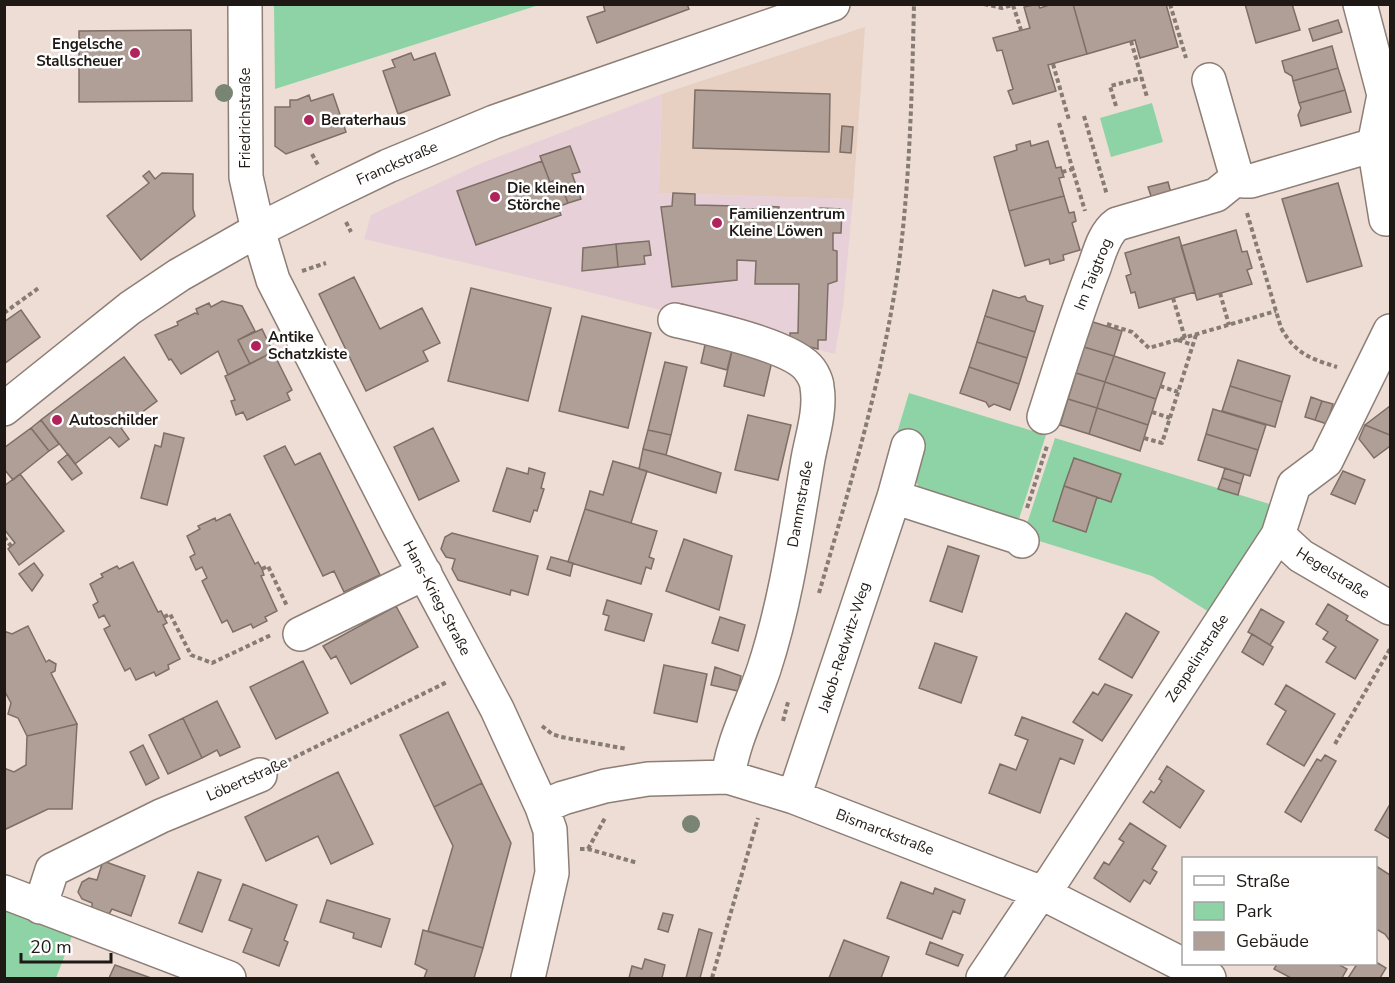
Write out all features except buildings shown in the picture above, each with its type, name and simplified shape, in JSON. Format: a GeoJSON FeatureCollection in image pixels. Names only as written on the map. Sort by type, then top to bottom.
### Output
{"type":"FeatureCollection","features":[{"type":"Feature","properties":{"kind":"street","name":"Friedrichstraße"},"geometry":{"type":"LineString","coordinates":[[245,4],[246,177],[258,230]]}},
{"type":"Feature","properties":{"kind":"street","name":"Franckstraße"},"geometry":{"type":"LineString","coordinates":[[4,409],[130,308],[179,275],[258,230],[388,166],[494,122],[834,4]]}},
{"type":"Feature","properties":{"kind":"street"},"geometry":{"type":"LineString","coordinates":[[1360,4],[1384,95],[1374,145],[1386,219]]}},
{"type":"Feature","properties":{"kind":"street"},"geometry":{"type":"LineString","coordinates":[[1198,70],[1237,178],[1243,181],[1251,181],[1374,145]]}},
{"type":"Feature","properties":{"kind":"street","name":"Im Taigtrog"},"geometry":{"type":"LineString","coordinates":[[1102,220],[1216,195],[1237,178]]}},
{"type":"Feature","properties":{"kind":"street","name":"Im Taigtrog"},"geometry":{"type":"LineString","coordinates":[[1047,427],[1076,313],[1112,228],[1102,220]]}},
{"type":"Feature","properties":{"kind":"street","name":"Hans-Krieg-Straße"},"geometry":{"type":"LineString","coordinates":[[258,230],[273,280],[475,668],[542,807],[550,830],[552,873],[528,978]]}},
{"type":"Feature","properties":{"kind":"street","name":"Dammstraße"},"geometry":{"type":"LineString","coordinates":[[675,320],[723,332],[791,356],[810,369],[817,386],[815,421],[777,621],[764,669],[730,759],[728,777]]}},
{"type":"Feature","properties":{"kind":"street","name":"Zeppelinstraße"},"geometry":{"type":"LineString","coordinates":[[983,978],[1042,894],[1278,535],[1294,484],[1326,461],[1390,331]]}},
{"type":"Feature","properties":{"kind":"street","name":"Jakob-Redwitz-Weg"},"geometry":{"type":"LineString","coordinates":[[794,797],[894,497],[908,446]]}},
{"type":"Feature","properties":{"kind":"street"},"geometry":{"type":"LineString","coordinates":[[894,497],[1020,539]]}},
{"type":"Feature","properties":{"kind":"street","name":"Hegelstraße"},"geometry":{"type":"LineString","coordinates":[[1278,535],[1301,556],[1390,608]]}},
{"type":"Feature","properties":{"kind":"street"},"geometry":{"type":"LineString","coordinates":[[298,628],[425,573]]}},
{"type":"Feature","properties":{"kind":"street","name":"Löbertstraße"},"geometry":{"type":"LineString","coordinates":[[40,907],[52,870],[161,816],[260,775]]}},
{"type":"Feature","properties":{"kind":"street","name":"Bismarckstraße"},"geometry":{"type":"LineString","coordinates":[[542,807],[563,798],[605,786],[648,779],[728,777],[794,797],[1042,894],[1182,964]]}},
{"type":"Feature","properties":{"kind":"street"},"geometry":{"type":"LineString","coordinates":[[4,892],[195,973],[229,978]]}},
{"type":"Feature","properties":{"kind":"street","name":"Bismarckstraße"},"geometry":{"type":"LineString","coordinates":[[1183,965],[1209,978]]}},
{"type":"Feature","properties":{"kind":"path"},"geometry":{"type":"LineString","coordinates":[[913,23],[914,4]]}},
{"type":"Feature","properties":{"kind":"path"},"geometry":{"type":"LineString","coordinates":[[984,4],[1002,8],[1014,5],[1021,30]]}},
{"type":"Feature","properties":{"kind":"path"},"geometry":{"type":"LineString","coordinates":[[1170,4],[1198,70]]}},
{"type":"Feature","properties":{"kind":"path"},"geometry":{"type":"LineString","coordinates":[[1131,41],[1147,97]]}},
{"type":"Feature","properties":{"kind":"path"},"geometry":{"type":"LineString","coordinates":[[1053,64],[1069,120]]}},
{"type":"Feature","properties":{"kind":"path"},"geometry":{"type":"LineString","coordinates":[[1116,106],[1110,87],[1142,78]]}},
{"type":"Feature","properties":{"kind":"path"},"geometry":{"type":"LineString","coordinates":[[1084,116],[1102,220]]}},
{"type":"Feature","properties":{"kind":"path"},"geometry":{"type":"LineString","coordinates":[[1059,123],[1073,169],[1102,220]]}},
{"type":"Feature","properties":{"kind":"path"},"geometry":{"type":"LineString","coordinates":[[1062,172],[1073,169]]}},
{"type":"Feature","properties":{"kind":"path"},"geometry":{"type":"LineString","coordinates":[[1256,242],[1281,328],[1293,346],[1305,356],[1340,368]]}},
{"type":"Feature","properties":{"kind":"path"},"geometry":{"type":"LineString","coordinates":[[4,312],[40,287]]}},
{"type":"Feature","properties":{"kind":"path"},"geometry":{"type":"LineString","coordinates":[[1220,293],[1229,325]]}},
{"type":"Feature","properties":{"kind":"path"},"geometry":{"type":"LineString","coordinates":[[1173,298],[1185,338]]}},
{"type":"Feature","properties":{"kind":"path"},"geometry":{"type":"LineString","coordinates":[[1076,313],[1132,332],[1149,348],[1276,311]]}},
{"type":"Feature","properties":{"kind":"path"},"geometry":{"type":"LineString","coordinates":[[1144,438],[1162,443],[1197,334]]}},
{"type":"Feature","properties":{"kind":"path"},"geometry":{"type":"LineString","coordinates":[[1178,340],[1193,345]]}},
{"type":"Feature","properties":{"kind":"path"},"geometry":{"type":"LineString","coordinates":[[1160,386],[1178,392]]}},
{"type":"Feature","properties":{"kind":"path"},"geometry":{"type":"LineString","coordinates":[[1152,412],[1170,418]]}},
{"type":"Feature","properties":{"kind":"path"},"geometry":{"type":"LineString","coordinates":[[1020,539],[1047,427]]}},
{"type":"Feature","properties":{"kind":"path"},"geometry":{"type":"LineString","coordinates":[[4,537],[11,546]]}},
{"type":"Feature","properties":{"kind":"path"},"geometry":{"type":"LineString","coordinates":[[164,617],[170,614],[191,655],[212,663],[298,628],[267,566],[262,569]]}},
{"type":"Feature","properties":{"kind":"path"},"geometry":{"type":"LineString","coordinates":[[1335,744],[1390,649]]}},
{"type":"Feature","properties":{"kind":"path","name":"Löbertstraße"},"geometry":{"type":"LineString","coordinates":[[260,775],[475,668]]}},
{"type":"Feature","properties":{"kind":"path"},"geometry":{"type":"LineString","coordinates":[[538,723],[544,729],[561,737],[632,750]]}},
{"type":"Feature","properties":{"kind":"path"},"geometry":{"type":"LineString","coordinates":[[552,848],[588,849],[638,863]]}},
{"type":"Feature","properties":{"kind":"shaded area"},"geometry":{"type":"Polygon","coordinates":[[[865,27],[853,199],[659,193],[662,94],[865,27]]]}},
{"type":"Feature","properties":{"kind":"shaded area","name":"Familienzentrum Kleine Löwen"},"geometry":{"type":"Polygon","coordinates":[[[662,94],[659,193],[853,199],[843,307],[835,354],[581,290],[364,239],[371,215],[477,165],[662,94]]]}},
{"type":"Feature","properties":{"kind":"green space"},"geometry":{"type":"Polygon","coordinates":[[[274,4],[539,5],[275,89],[274,4]]]}},
{"type":"Feature","properties":{"kind":"green space"},"geometry":{"type":"Polygon","coordinates":[[[1152,103],[1163,142],[1111,157],[1100,118],[1152,103]]]}},
{"type":"Feature","properties":{"kind":"green space"},"geometry":{"type":"Polygon","coordinates":[[[909,393],[1046,435],[1017,525],[924,494],[915,475],[922,441],[897,433],[909,393]]]}},
{"type":"Feature","properties":{"kind":"green space"},"geometry":{"type":"Polygon","coordinates":[[[1055,438],[1273,505],[1264,533],[1209,612],[1152,576],[1023,536],[1055,438]]]}},
{"type":"Feature","properties":{"kind":"green space"},"geometry":{"type":"Polygon","coordinates":[[[7,910],[74,931],[56,978],[5,978],[4,912],[7,910]]]}},
{"type":"Feature","properties":{"kind":"place","name":"Engelsche Stallscheuer"},"geometry":{"type":"Point","coordinates":[135,53]}},
{"type":"Feature","properties":{"kind":"place","name":"Beraterhaus"},"geometry":{"type":"Point","coordinates":[309,120]}},
{"type":"Feature","properties":{"kind":"place","name":"Die kleinen Störche"},"geometry":{"type":"Point","coordinates":[495,197]}},
{"type":"Feature","properties":{"kind":"place","name":"Familienzentrum Kleine Löwen"},"geometry":{"type":"Point","coordinates":[717,223]}},
{"type":"Feature","properties":{"kind":"place","name":"Antike Schatzkiste"},"geometry":{"type":"Point","coordinates":[256,346]}},
{"type":"Feature","properties":{"kind":"place","name":"Autoschilder"},"geometry":{"type":"Point","coordinates":[57,420]}}]}
